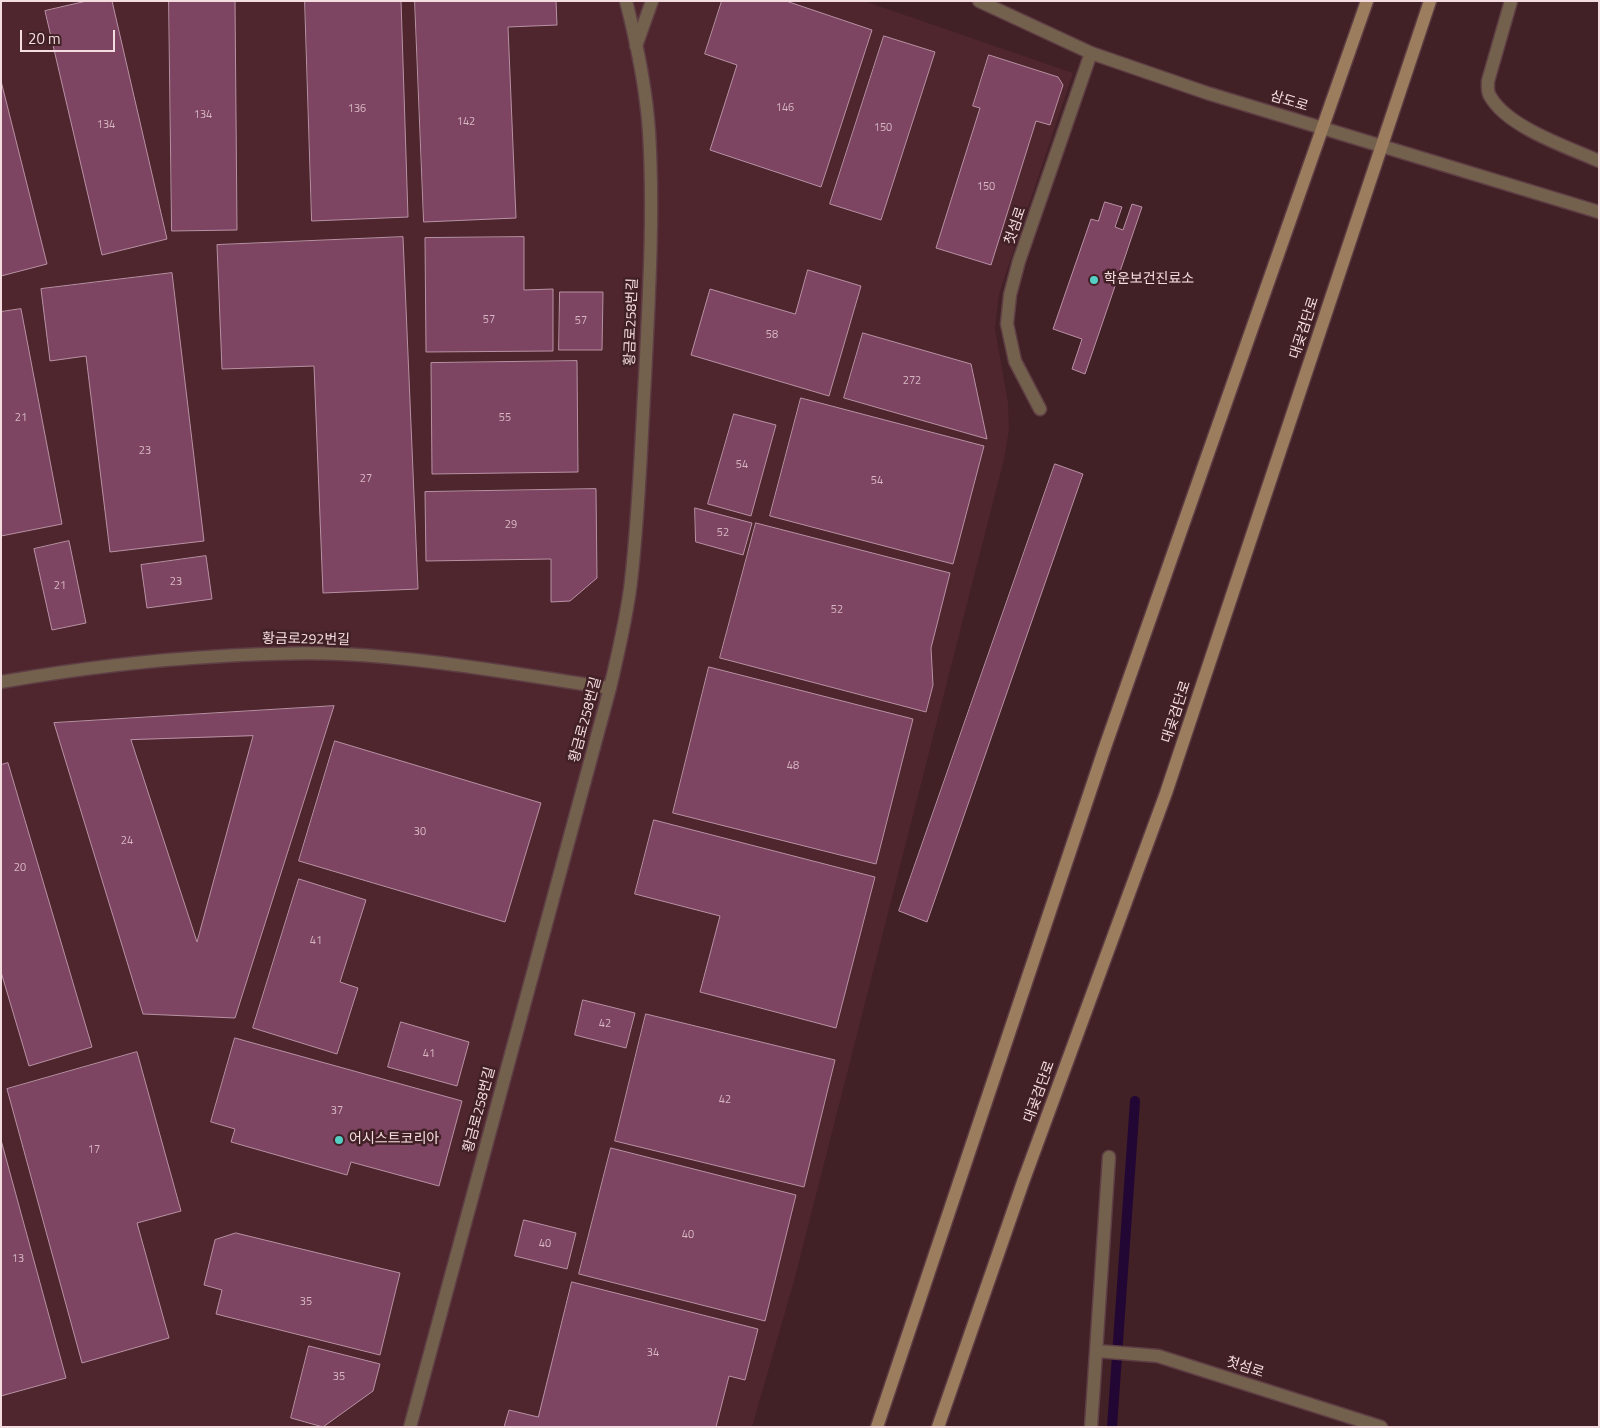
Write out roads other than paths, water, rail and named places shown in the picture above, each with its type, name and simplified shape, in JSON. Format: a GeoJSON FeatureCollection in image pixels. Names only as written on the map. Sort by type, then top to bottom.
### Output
{"type":"FeatureCollection","features":[{"type":"Feature","properties":{"kind":"main road"},"geometry":{"type":"LineString","coordinates":[[876,1427],[1104,750],[1367,1]]}},
{"type":"Feature","properties":{"kind":"main road","name":"대곶검단로"},"geometry":{"type":"LineString","coordinates":[[938,1427],[1023,1182],[1166,793],[1430,1]]}},
{"type":"Feature","properties":{"kind":"street","name":"황금로258번길"},"geometry":{"type":"LineString","coordinates":[[410,1427],[610,688],[623,632],[632,572],[638,504],[649,302],[651,182],[649,130],[644,85],[626,1]]}},
{"type":"Feature","properties":{"kind":"street"},"geometry":{"type":"LineString","coordinates":[[636,46],[652,1]]}},
{"type":"Feature","properties":{"kind":"street","name":"삼도로"},"geometry":{"type":"LineString","coordinates":[[979,1],[1091,52],[1207,93],[1599,212]]}},
{"type":"Feature","properties":{"kind":"street"},"geometry":{"type":"LineString","coordinates":[[1511,1],[1488,81],[1488,94],[1497,106],[1522,126],[1599,161]]}},
{"type":"Feature","properties":{"kind":"street","name":"첫섬로"},"geometry":{"type":"LineString","coordinates":[[1040,409],[1015,361],[1007,324],[1010,295],[1022,252],[1091,52]]}},
{"type":"Feature","properties":{"kind":"street","name":"황금로292번길"},"geometry":{"type":"LineString","coordinates":[[1,682],[44,674],[150,661],[270,653],[330,654],[409,659],[610,688]]}},
{"type":"Feature","properties":{"kind":"street"},"geometry":{"type":"LineString","coordinates":[[1090,1427],[1097,1350],[1109,1157]]}},
{"type":"Feature","properties":{"kind":"street","name":"첫섬로"},"geometry":{"type":"LineString","coordinates":[[1097,1350],[1158,1356],[1381,1427]]}},
{"type":"Feature","properties":{"kind":"waterway"},"geometry":{"type":"LineString","coordinates":[[1112,1427],[1135,1101]]}},
{"type":"Feature","properties":{"kind":"place","name":"학운보건진료소"},"geometry":{"type":"Point","coordinates":[1094,280]}},
{"type":"Feature","properties":{"kind":"place","name":"어시스트코리아"},"geometry":{"type":"Point","coordinates":[339,1140]}}]}
